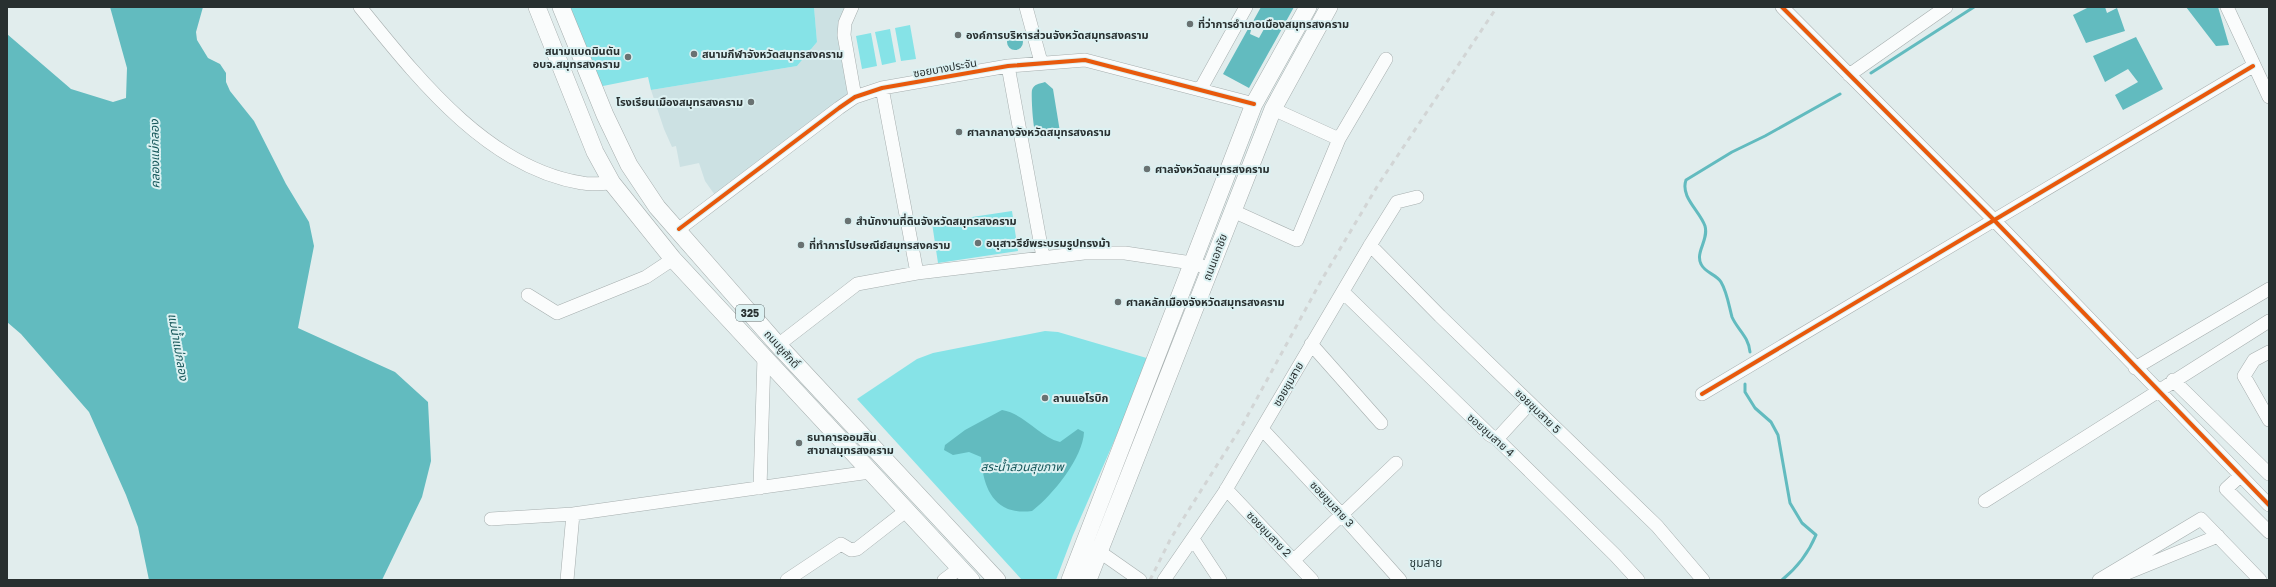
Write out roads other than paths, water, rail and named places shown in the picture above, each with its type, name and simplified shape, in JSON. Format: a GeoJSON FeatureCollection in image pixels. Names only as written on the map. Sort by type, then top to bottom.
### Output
{"type":"FeatureCollection","features":[{"type":"Feature","properties":{"kind":"main road","name":"ถนนชูศักดิ์"},"geometry":{"type":"LineString","coordinates":[[537,7],[595,152],[612,183],[673,259],[960,568]]}},
{"type":"Feature","properties":{"kind":"main road","name":"ถนนชูศักดิ์"},"geometry":{"type":"LineString","coordinates":[[561,7],[605,115],[629,165],[657,207],[678,229],[778,345],[997,580]]}},
{"type":"Feature","properties":{"kind":"main road","name":"ถนนเอกชัย"},"geometry":{"type":"LineString","coordinates":[[1070,580],[1254,104],[1308,7]]}},
{"type":"Feature","properties":{"kind":"main road","name":"ถนนเอกชัย"},"geometry":{"type":"LineString","coordinates":[[1088,580],[1274,109],[1329,7]]}},
{"type":"Feature","properties":{"kind":"main road"},"geometry":{"type":"LineString","coordinates":[[960,568],[965,544]]}},
{"type":"Feature","properties":{"kind":"street"},"geometry":{"type":"LineString","coordinates":[[360,7],[395,50],[446,106],[487,142],[532,169],[582,183],[612,183]]}},
{"type":"Feature","properties":{"kind":"street"},"geometry":{"type":"LineString","coordinates":[[852,7],[845,23],[844,35],[855,97]]}},
{"type":"Feature","properties":{"kind":"street"},"geometry":{"type":"LineString","coordinates":[[1026,7],[1041,62]]}},
{"type":"Feature","properties":{"kind":"street"},"geometry":{"type":"LineString","coordinates":[[1200,90],[1246,7]]}},
{"type":"Feature","properties":{"kind":"street"},"geometry":{"type":"LineString","coordinates":[[1782,7],[1994,220],[2135,368],[2268,503]]}},
{"type":"Feature","properties":{"kind":"street"},"geometry":{"type":"LineString","coordinates":[[1849,75],[1946,7]]}},
{"type":"Feature","properties":{"kind":"street"},"geometry":{"type":"LineString","coordinates":[[2227,7],[2269,98]]}},
{"type":"Feature","properties":{"kind":"street"},"geometry":{"type":"LineString","coordinates":[[1233,211],[1297,240],[1340,139],[1386,59]]}},
{"type":"Feature","properties":{"kind":"street","name":"ซอยบางประจัน"},"geometry":{"type":"LineString","coordinates":[[678,229],[855,97],[882,88],[1008,66],[1041,62],[1085,60],[1254,104]]}},
{"type":"Feature","properties":{"kind":"street"},"geometry":{"type":"LineString","coordinates":[[1008,66],[1043,257]]}},
{"type":"Feature","properties":{"kind":"street"},"geometry":{"type":"LineString","coordinates":[[1702,394],[2253,66]]}},
{"type":"Feature","properties":{"kind":"street"},"geometry":{"type":"LineString","coordinates":[[882,88],[918,273]]}},
{"type":"Feature","properties":{"kind":"street"},"geometry":{"type":"LineString","coordinates":[[1274,109],[1340,139]]}},
{"type":"Feature","properties":{"kind":"street","name":"ซอยชุมสาย"},"geometry":{"type":"LineString","coordinates":[[1164,580],[1226,489],[1397,202],[1417,197]]}},
{"type":"Feature","properties":{"kind":"street","name":"ซอยชุมสาย 5"},"geometry":{"type":"LineString","coordinates":[[1370,245],[1440,316],[1657,526],[1703,580]]}},
{"type":"Feature","properties":{"kind":"street"},"geometry":{"type":"LineString","coordinates":[[778,345],[857,284],[918,273],[1084,253],[1125,253],[1192,262],[1211,269]]}},
{"type":"Feature","properties":{"kind":"street"},"geometry":{"type":"LineString","coordinates":[[528,295],[551,307],[557,313],[646,277],[673,259]]}},
{"type":"Feature","properties":{"kind":"street"},"geometry":{"type":"LineString","coordinates":[[2135,368],[2269,289]]}},
{"type":"Feature","properties":{"kind":"street","name":"ซอยชุมสาย 4"},"geometry":{"type":"LineString","coordinates":[[1343,292],[1490,436],[1497,439],[1615,554],[1638,580]]}},
{"type":"Feature","properties":{"kind":"street"},"geometry":{"type":"LineString","coordinates":[[1985,501],[2157,390],[2269,321]]}},
{"type":"Feature","properties":{"kind":"street"},"geometry":{"type":"LineString","coordinates":[[1311,344],[1381,423]]}},
{"type":"Feature","properties":{"kind":"street"},"geometry":{"type":"LineString","coordinates":[[2267,413],[2244,376],[2254,360],[2269,352]]}},
{"type":"Feature","properties":{"kind":"street"},"geometry":{"type":"LineString","coordinates":[[760,488],[764,357]]}},
{"type":"Feature","properties":{"kind":"street"},"geometry":{"type":"LineString","coordinates":[[2173,380],[2269,475],[2254,490]]}},
{"type":"Feature","properties":{"kind":"street"},"geometry":{"type":"LineString","coordinates":[[1497,439],[1530,403]]}},
{"type":"Feature","properties":{"kind":"street","name":"ซอยชุมสาย 3"},"geometry":{"type":"LineString","coordinates":[[1262,429],[1400,580]]}},
{"type":"Feature","properties":{"kind":"street"},"geometry":{"type":"LineString","coordinates":[[1294,560],[1396,463]]}},
{"type":"Feature","properties":{"kind":"street"},"geometry":{"type":"LineString","coordinates":[[491,519],[573,514],[870,472]]}},
{"type":"Feature","properties":{"kind":"street"},"geometry":{"type":"LineString","coordinates":[[2240,476],[2226,489],[2269,532]]}},
{"type":"Feature","properties":{"kind":"street","name":"ซอยชุมสาย 2"},"geometry":{"type":"LineString","coordinates":[[1226,489],[1312,580]]}},
{"type":"Feature","properties":{"kind":"street"},"geometry":{"type":"LineString","coordinates":[[787,580],[841,544],[851,550],[857,549],[907,510]]}},
{"type":"Feature","properties":{"kind":"street"},"geometry":{"type":"LineString","coordinates":[[566,580],[573,514]]}},
{"type":"Feature","properties":{"kind":"street"},"geometry":{"type":"LineString","coordinates":[[2099,580],[2201,519],[2260,580]]}},
{"type":"Feature","properties":{"kind":"street"},"geometry":{"type":"LineString","coordinates":[[2110,580],[2218,536]]}},
{"type":"Feature","properties":{"kind":"street"},"geometry":{"type":"LineString","coordinates":[[1193,539],[1220,580]]}},
{"type":"Feature","properties":{"kind":"street"},"geometry":{"type":"LineString","coordinates":[[1100,552],[1140,580]]}},
{"type":"Feature","properties":{"kind":"street"},"geometry":{"type":"LineString","coordinates":[[944,580],[960,568]]}},
{"type":"Feature","properties":{"kind":"water"},"geometry":{"type":"Polygon","coordinates":[[[110,7],[203,7],[196,32],[197,40],[208,58],[220,64],[226,73],[226,82],[230,91],[254,121],[286,184],[309,222],[314,246],[298,328],[395,372],[428,402],[431,461],[422,497],[382,580],[149,580],[138,527],[126,495],[89,412],[21,334],[7,322],[7,34],[71,89],[113,102],[126,98],[127,68],[110,7]]]}},
{"type":"Feature","properties":{"kind":"water"},"geometry":{"type":"Polygon","coordinates":[[[1261,7],[1294,7],[1249,88],[1223,74],[1248,29],[1251,30],[1250,34],[1259,38],[1264,29],[1254,24],[1253,26],[1251,25],[1261,7]]]}},
{"type":"Feature","properties":{"kind":"water"},"geometry":{"type":"Polygon","coordinates":[[[2089,7],[2105,7],[2107,13],[2117,8],[2125,31],[2086,43],[2073,15],[2089,7]]]}},
{"type":"Feature","properties":{"kind":"water"},"geometry":{"type":"Polygon","coordinates":[[[2186,7],[2218,7],[2229,45],[2216,46],[2186,7]]]}},
{"type":"Feature","properties":{"kind":"water"},"geometry":{"type":"Polygon","coordinates":[[[1015,34],[1021,36],[1023,42],[1021,48],[1015,50],[1009,48],[1007,42],[1009,36],[1015,34]]]}},
{"type":"Feature","properties":{"kind":"water"},"geometry":{"type":"Polygon","coordinates":[[[2136,37],[2163,89],[2123,110],[2115,95],[2138,82],[2128,69],[2105,82],[2093,56],[2136,37]]]}},
{"type":"Feature","properties":{"kind":"water"},"geometry":{"type":"Polygon","coordinates":[[[1045,82],[1053,89],[1060,132],[1058,136],[1041,138],[1036,134],[1034,126],[1032,112],[1032,90],[1037,84],[1045,82]]]}},
{"type":"Feature","properties":{"kind":"water","name":"สระน้ำสวนสุขภาพ"},"geometry":{"type":"Polygon","coordinates":[[[1002,410],[1018,416],[1045,435],[1060,442],[1078,429],[1084,432],[1078,453],[1065,476],[1048,496],[1032,511],[1009,509],[1000,505],[993,498],[985,480],[981,457],[969,452],[953,455],[944,450],[945,445],[965,430],[1002,410]]]}},
{"type":"Feature","properties":{"kind":"waterway"},"geometry":{"type":"LineString","coordinates":[[1871,73],[1974,7]]}},
{"type":"Feature","properties":{"kind":"waterway"},"geometry":{"type":"LineString","coordinates":[[1750,352],[1745,337],[1732,317],[1721,282],[1701,264],[1700,255],[1706,231],[1703,220],[1688,198],[1685,186],[1686,180],[1732,152],[1765,136],[1840,94]]}},
{"type":"Feature","properties":{"kind":"waterway"},"geometry":{"type":"LineString","coordinates":[[1745,384],[1745,392],[1755,408],[1771,422],[1778,435],[1790,503],[1802,523],[1816,535],[1802,560],[1782,580]]}},
{"type":"Feature","properties":{"kind":"railway"},"geometry":{"type":"LineString","coordinates":[[1150,580],[1171,538],[1243,424],[1321,281],[1378,185],[1497,7]]}},
{"type":"Feature","properties":{"kind":"place","name":"ที่ว่าการอำเภอเมืองสมุทรสงคราม"},"geometry":{"type":"Point","coordinates":[1190,24]}},
{"type":"Feature","properties":{"kind":"place","name":"องค์การบริหารส่วนจังหวัดสมุทรสงคราม"},"geometry":{"type":"Point","coordinates":[958,35]}},
{"type":"Feature","properties":{"kind":"place","name":"สนามกีฬาจังหวัดสมุทรสงคราม"},"geometry":{"type":"Point","coordinates":[694,54]}},
{"type":"Feature","properties":{"kind":"place","name":"สนามแบดมินตัน อบจ.สมุทรสงคราม"},"geometry":{"type":"Point","coordinates":[628,57]}},
{"type":"Feature","properties":{"kind":"place","name":"โรงเรียนเมืองสมุทรสงคราม"},"geometry":{"type":"Point","coordinates":[751,102]}},
{"type":"Feature","properties":{"kind":"place","name":"ศาลากลางจังหวัดสมุทรสงคราม"},"geometry":{"type":"Point","coordinates":[959,132]}},
{"type":"Feature","properties":{"kind":"place","name":"ศาลจังหวัดสมุทรสงคราม"},"geometry":{"type":"Point","coordinates":[1147,169]}},
{"type":"Feature","properties":{"kind":"place","name":"สำนักงานที่ดินจังหวัดสมุทรสงคราม"},"geometry":{"type":"Point","coordinates":[848,221]}},
{"type":"Feature","properties":{"kind":"place","name":"อนุสาวรีย์พระบรมรูปทรงม้า"},"geometry":{"type":"Point","coordinates":[978,243]}},
{"type":"Feature","properties":{"kind":"place","name":"ที่ทำการไปรษณีย์สมุทรสงคราม"},"geometry":{"type":"Point","coordinates":[801,245]}},
{"type":"Feature","properties":{"kind":"place","name":"ศาลหลักเมืองจังหวัดสมุทรสงคราม"},"geometry":{"type":"Point","coordinates":[1118,302]}},
{"type":"Feature","properties":{"kind":"place","name":"ลานแอโรบิก"},"geometry":{"type":"Point","coordinates":[1045,398]}},
{"type":"Feature","properties":{"kind":"place","name":"ธนาคารออมสิน สาขาสมุทรสงคราม"},"geometry":{"type":"Point","coordinates":[799,443]}},
{"type":"Feature","properties":{"kind":"district","name":"ชุมสาย"},"geometry":{"type":"Point","coordinates":[1426,563]}},
{"type":"Feature","properties":{"kind":"water label","name":"คลองแม่กลอง"},"geometry":{"type":"Point","coordinates":[155,154]}},
{"type":"Feature","properties":{"kind":"water label","name":"แม่น้ำแม่กลอง"},"geometry":{"type":"Point","coordinates":[178,347]}}]}
